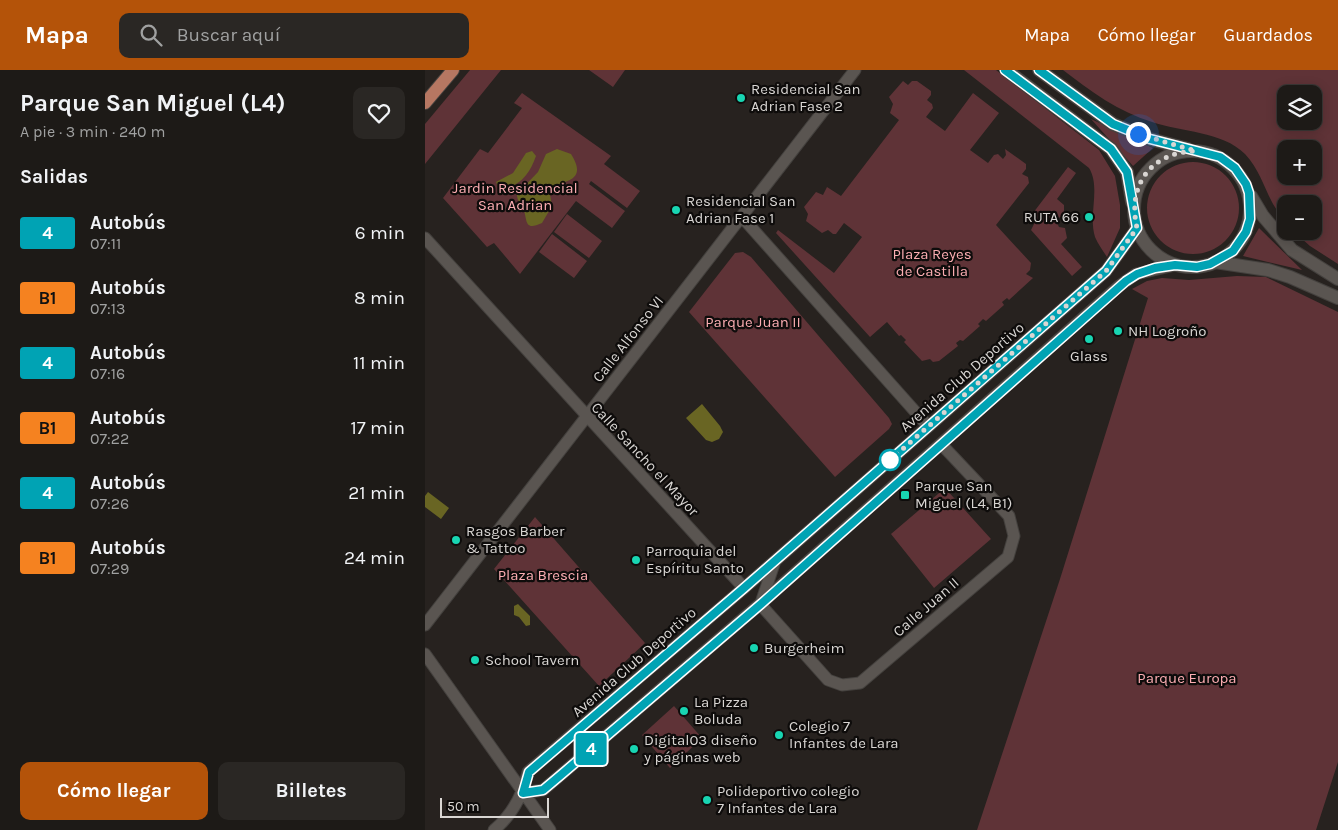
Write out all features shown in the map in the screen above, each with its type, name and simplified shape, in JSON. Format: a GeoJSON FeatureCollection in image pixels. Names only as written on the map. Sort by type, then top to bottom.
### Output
{"type":"FeatureCollection","features":[{"type":"Feature","properties":{"kind":"main road"},"geometry":{"type":"LineString","coordinates":[[425,103],[453,70]]}},
{"type":"Feature","properties":{"kind":"main road"},"geometry":{"type":"LineString","coordinates":[[1005,70],[1111,149],[1127,172],[1137,228],[1151,249],[1175,265],[1187,268],[1215,262],[1233,251],[1246,232],[1251,208],[1249,193]]}},
{"type":"Feature","properties":{"kind":"main road"},"geometry":{"type":"LineString","coordinates":[[1039,70],[1113,124],[1150,139],[1213,154],[1227,161],[1235,168],[1263,216],[1292,250],[1338,279]]}},
{"type":"Feature","properties":{"kind":"main road"},"geometry":{"type":"LineString","coordinates":[[1133,206],[1138,187],[1151,168],[1173,154],[1196,151]]}},
{"type":"Feature","properties":{"kind":"main road"},"geometry":{"type":"LineString","coordinates":[[1215,262],[1267,270],[1291,277],[1338,298]]}},
{"type":"Feature","properties":{"kind":"street","name":"Calle Alfonso VI"},"geometry":{"type":"LineString","coordinates":[[425,625],[855,70]]}},
{"type":"Feature","properties":{"kind":"street"},"geometry":{"type":"LineString","coordinates":[[742,217],[928,426]]}},
{"type":"Feature","properties":{"kind":"street","name":"Avenida Club Deportivo"},"geometry":{"type":"LineString","coordinates":[[494,830],[501,824],[523,793],[529,772],[744,588],[1106,271],[1137,228]]}},
{"type":"Feature","properties":{"kind":"street","name":"Calle Sancho el Mayor"},"geometry":{"type":"LineString","coordinates":[[425,238],[586,417],[744,588]]}},
{"type":"Feature","properties":{"kind":"street"},"geometry":{"type":"LineString","coordinates":[[523,793],[543,790],[761,604],[1126,281],[1137,274],[1175,265]]}},
{"type":"Feature","properties":{"kind":"street","name":"Calle Juan II"},"geometry":{"type":"LineString","coordinates":[[761,604],[828,680],[842,684],[860,683],[1008,557],[1013,536],[1009,516],[942,445]]}},
{"type":"Feature","properties":{"kind":"street","name":"Avenida Club Deportivo"},"geometry":{"type":"LineString","coordinates":[[761,604],[776,560]]}},
{"type":"Feature","properties":{"kind":"street"},"geometry":{"type":"LineString","coordinates":[[425,654],[550,830]]}},
{"type":"Feature","properties":{"kind":"green space"},"geometry":{"type":"Polygon","coordinates":[[[470,70],[501,70],[425,164],[425,124],[470,70]]]}},
{"type":"Feature","properties":{"kind":"green space"},"geometry":{"type":"Polygon","coordinates":[[[589,70],[625,70],[613,87],[589,70]]]}},
{"type":"Feature","properties":{"kind":"green space"},"geometry":{"type":"Polygon","coordinates":[[[964,70],[996,70],[1099,150],[1115,176],[1120,205],[1120,228],[1107,257],[1096,240],[1093,228],[1094,184],[1089,168],[964,70]]]}},
{"type":"Feature","properties":{"kind":"green space"},"geometry":{"type":"Polygon","coordinates":[[[1063,70],[1338,70],[1338,264],[1303,240],[1322,240],[1322,195],[1277,195],[1277,210],[1254,166],[1236,146],[1213,136],[1140,118],[1094,93],[1063,70]]]}},
{"type":"Feature","properties":{"kind":"green space","name":"Plaza Reyes de Castilla"},"geometry":{"type":"Polygon","coordinates":[[[903,81],[908,85],[912,81],[917,81],[931,91],[931,95],[927,100],[932,104],[933,108],[926,117],[945,131],[973,93],[999,113],[970,150],[988,163],[994,155],[998,154],[1003,159],[1006,155],[1005,149],[1026,164],[1026,169],[1022,174],[1028,177],[1029,183],[996,225],[1031,263],[1030,270],[1026,274],[1033,278],[1009,300],[1007,298],[1002,302],[1004,305],[986,321],[983,319],[978,324],[980,326],[963,341],[960,340],[956,343],[958,346],[939,361],[933,362],[930,359],[922,361],[904,342],[906,340],[901,335],[899,336],[887,322],[870,337],[776,233],[778,230],[834,273],[862,237],[844,223],[836,234],[828,230],[822,233],[806,221],[808,214],[804,207],[816,192],[823,195],[827,187],[841,196],[899,120],[890,113],[893,104],[889,97],[903,81]]]}},
{"type":"Feature","properties":{"kind":"green space","name":"Jardin Residencial San Adrian"},"geometry":{"type":"Polygon","coordinates":[[[522,93],[611,156],[604,164],[640,191],[627,208],[591,181],[589,184],[625,211],[612,228],[576,201],[520,274],[494,243],[487,247],[443,198],[480,149],[488,153],[522,108],[514,103],[522,93]]]}},
{"type":"Feature","properties":{"kind":"green space"},"geometry":{"type":"Polygon","coordinates":[[[1091,119],[1153,148],[1133,166],[1091,119]]]}},
{"type":"Feature","properties":{"kind":"green space"},"geometry":{"type":"Polygon","coordinates":[[[1193,162],[1210,166],[1225,176],[1235,191],[1239,208],[1235,225],[1225,240],[1210,250],[1193,254],[1176,250],[1161,240],[1151,225],[1147,208],[1151,191],[1161,176],[1176,166],[1193,162]]]}},
{"type":"Feature","properties":{"kind":"green space"},"geometry":{"type":"Polygon","coordinates":[[[1068,167],[1076,173],[1057,199],[1064,205],[1064,216],[1058,218],[1057,223],[1059,227],[1065,228],[1067,238],[1061,244],[1082,267],[1072,276],[1031,230],[1034,224],[1030,217],[1068,167]]]}},
{"type":"Feature","properties":{"kind":"green space"},"geometry":{"type":"Polygon","coordinates":[[[567,214],[602,241],[589,258],[554,232],[567,214]]]}},
{"type":"Feature","properties":{"kind":"green space"},"geometry":{"type":"Polygon","coordinates":[[[1259,228],[1302,270],[1243,256],[1259,228]]]}},
{"type":"Feature","properties":{"kind":"green space"},"geometry":{"type":"Polygon","coordinates":[[[552,234],[587,261],[574,278],[539,252],[552,234]]]}},
{"type":"Feature","properties":{"kind":"green space","name":"Parque Juan II"},"geometry":{"type":"Polygon","coordinates":[[[743,252],[751,257],[889,418],[892,424],[889,429],[835,477],[689,312],[735,253],[743,252]]]}},
{"type":"Feature","properties":{"kind":"green space","name":"Parque Europa"},"geometry":{"type":"Polygon","coordinates":[[[1237,276],[1266,277],[1338,312],[1338,762],[1316,830],[977,830],[1060,579],[1148,298],[1132,289],[1147,281],[1162,278],[1189,280],[1237,276]]]}},
{"type":"Feature","properties":{"kind":"green space"},"geometry":{"type":"Polygon","coordinates":[[[945,488],[991,539],[934,588],[891,534],[945,488]]]}},
{"type":"Feature","properties":{"kind":"green space","name":"Plaza Brescia"},"geometry":{"type":"Polygon","coordinates":[[[535,517],[645,643],[599,686],[494,569],[535,517]]]}},
{"type":"Feature","properties":{"kind":"green space"},"geometry":{"type":"Polygon","coordinates":[[[674,706],[702,738],[670,768],[642,735],[674,706]]]}},
{"type":"Feature","properties":{"kind":"shaded area"},"geometry":{"type":"Polygon","coordinates":[[[557,149],[571,154],[577,171],[571,179],[549,189],[552,206],[542,223],[529,225],[517,194],[538,172],[546,154],[557,149]]]}},
{"type":"Feature","properties":{"kind":"shaded area"},"geometry":{"type":"Polygon","coordinates":[[[532,151],[536,156],[531,168],[523,179],[513,186],[499,189],[496,182],[513,173],[526,153],[532,151]]]}},
{"type":"Feature","properties":{"kind":"shaded area"},"geometry":{"type":"Polygon","coordinates":[[[702,404],[723,432],[719,439],[712,442],[706,440],[686,418],[702,404]]]}},
{"type":"Feature","properties":{"kind":"shaded area"},"geometry":{"type":"Polygon","coordinates":[[[428,492],[449,508],[441,519],[425,507],[425,496],[428,492]]]}},
{"type":"Feature","properties":{"kind":"shaded area"},"geometry":{"type":"Polygon","coordinates":[[[518,604],[530,616],[530,625],[526,626],[519,617],[514,615],[514,606],[518,604]]]}},
{"type":"Feature","properties":{"kind":"bus line","name":"4"},"geometry":{"type":"LineString","coordinates":[[1005,70],[1111,149],[1127,172],[1137,228],[1106,271],[744,588],[529,772],[523,793],[543,790],[562,774],[761,604],[1119,286],[1137,274],[1155,268],[1175,265],[1187,268],[1197,267],[1215,262],[1233,251],[1241,241],[1250,219],[1249,193],[1242,178],[1227,161],[1206,152],[1150,139],[1113,124],[1039,70]]}},
{"type":"Feature","properties":{"kind":"place","name":"Residencial San Adrian Fase 2"},"geometry":{"type":"Point","coordinates":[741,98]}},
{"type":"Feature","properties":{"kind":"place","name":"Residencial San Adrian Fase 1"},"geometry":{"type":"Point","coordinates":[676,210]}},
{"type":"Feature","properties":{"kind":"place","name":"RUTA 66"},"geometry":{"type":"Point","coordinates":[1089,217]}},
{"type":"Feature","properties":{"kind":"place","name":"NH Logroño"},"geometry":{"type":"Point","coordinates":[1118,331]}},
{"type":"Feature","properties":{"kind":"place","name":"Glass"},"geometry":{"type":"Point","coordinates":[1089,339]}},
{"type":"Feature","properties":{"kind":"place","name":"Parque San Miguel (L4, B1)"},"geometry":{"type":"Point","coordinates":[905,495]}},
{"type":"Feature","properties":{"kind":"place","name":"Rasgos Barber & Tattoo"},"geometry":{"type":"Point","coordinates":[456,540]}},
{"type":"Feature","properties":{"kind":"place","name":"Parroquia del Espíritu Santo"},"geometry":{"type":"Point","coordinates":[636,560]}},
{"type":"Feature","properties":{"kind":"place","name":"Burgerheim"},"geometry":{"type":"Point","coordinates":[754,648]}},
{"type":"Feature","properties":{"kind":"place","name":"School Tavern"},"geometry":{"type":"Point","coordinates":[475,660]}},
{"type":"Feature","properties":{"kind":"place","name":"La Pizza Boluda"},"geometry":{"type":"Point","coordinates":[684,711]}},
{"type":"Feature","properties":{"kind":"place","name":"Colegio 7 Infantes de Lara"},"geometry":{"type":"Point","coordinates":[779,735]}},
{"type":"Feature","properties":{"kind":"place","name":"Digital03 diseño y páginas web"},"geometry":{"type":"Point","coordinates":[634,749]}},
{"type":"Feature","properties":{"kind":"place","name":"Polideportivo colegio 7 Infantes de Lara"},"geometry":{"type":"Point","coordinates":[707,800]}},
{"type":"Feature","properties":{"kind":"route"},"geometry":{"type":"LineString","coordinates":[[890,460],[1106,271],[1137,228],[1133,206],[1135,195],[1143,178],[1160,160],[1184,151],[1196,151],[1138,134]]}}]}
